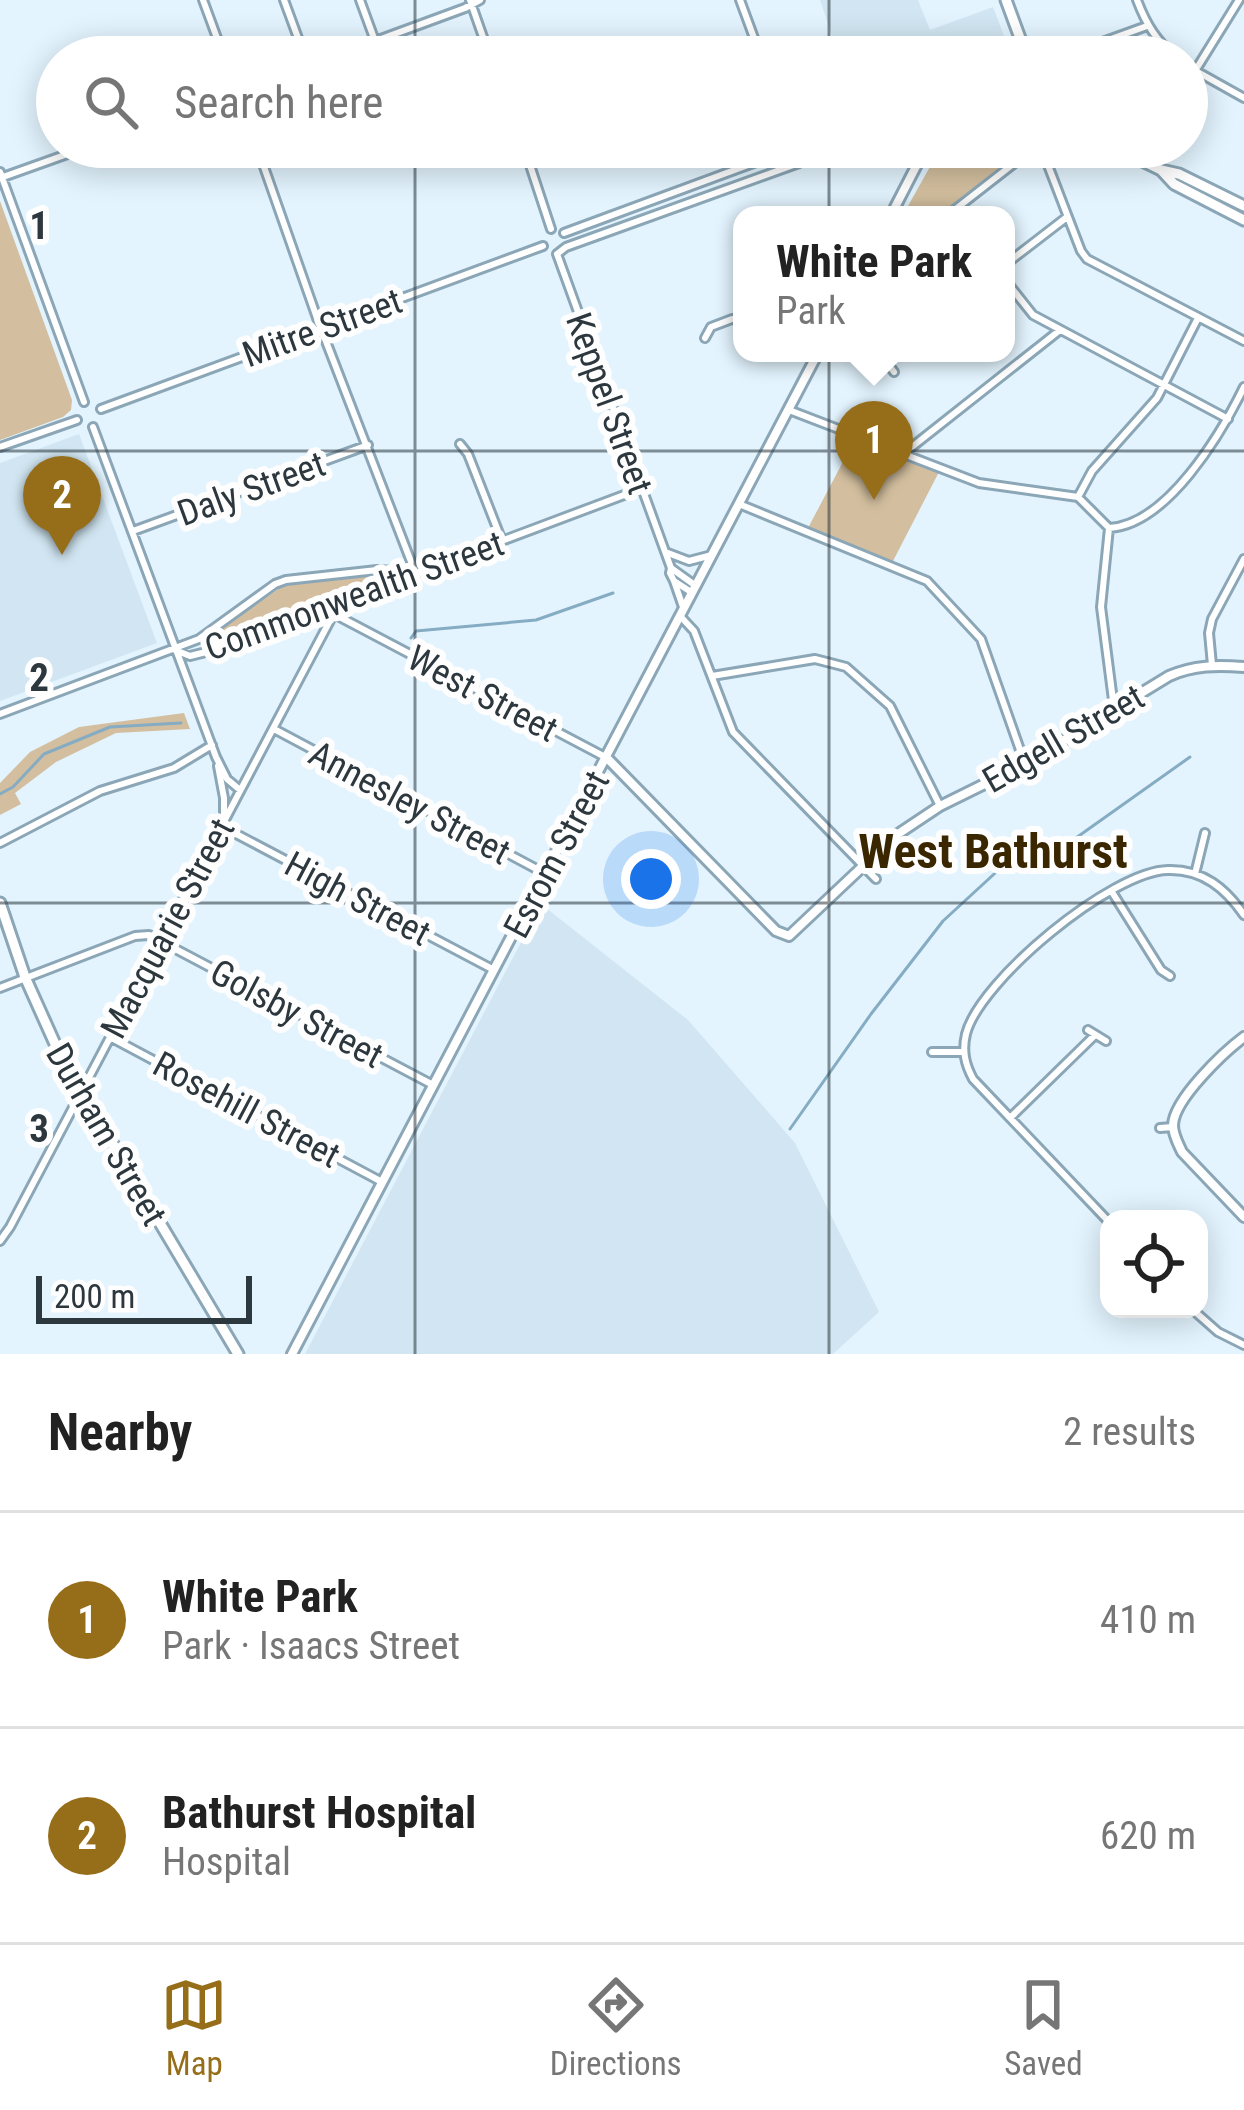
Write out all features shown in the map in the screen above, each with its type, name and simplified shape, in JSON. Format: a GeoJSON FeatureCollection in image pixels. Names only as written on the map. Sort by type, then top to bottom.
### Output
{"type":"FeatureCollection","features":[{"type":"Feature","properties":{"kind":"main road"},"geometry":{"type":"LineString","coordinates":[[1006,0],[1019,36]]}},
{"type":"Feature","properties":{"kind":"main road"},"geometry":{"type":"LineString","coordinates":[[1157,168],[1244,206]]}},
{"type":"Feature","properties":{"kind":"main road"},"geometry":{"type":"LineString","coordinates":[[1161,170],[1174,184],[1244,220]]}},
{"type":"Feature","properties":{"kind":"main road","name":"Durham Street"},"geometry":{"type":"LineString","coordinates":[[0,903],[59,1055],[238,1354]]}},
{"type":"Feature","properties":{"kind":"street"},"geometry":{"type":"LineString","coordinates":[[203,0],[216,36]]}},
{"type":"Feature","properties":{"kind":"street"},"geometry":{"type":"LineString","coordinates":[[284,0],[297,36]]}},
{"type":"Feature","properties":{"kind":"street"},"geometry":{"type":"LineString","coordinates":[[361,0],[374,36]]}},
{"type":"Feature","properties":{"kind":"street"},"geometry":{"type":"LineString","coordinates":[[740,0],[753,36]]}},
{"type":"Feature","properties":{"kind":"street"},"geometry":{"type":"LineString","coordinates":[[1137,0],[1154,36]]}},
{"type":"Feature","properties":{"kind":"street"},"geometry":{"type":"LineString","coordinates":[[1208,51],[1239,0]]}},
{"type":"Feature","properties":{"kind":"street"},"geometry":{"type":"LineString","coordinates":[[389,36],[474,2],[484,36]]}},
{"type":"Feature","properties":{"kind":"street"},"geometry":{"type":"LineString","coordinates":[[1119,36],[1147,26]]}},
{"type":"Feature","properties":{"kind":"street"},"geometry":{"type":"LineString","coordinates":[[1208,78],[1244,98]]}},
{"type":"Feature","properties":{"kind":"street"},"geometry":{"type":"LineString","coordinates":[[36,164],[1,176],[84,402]]}},
{"type":"Feature","properties":{"kind":"street"},"geometry":{"type":"LineString","coordinates":[[175,650],[286,580],[376,570],[415,572],[265,168]]}},
{"type":"Feature","properties":{"kind":"street"},"geometry":{"type":"LineString","coordinates":[[531,168],[551,229]]}},
{"type":"Feature","properties":{"kind":"street"},"geometry":{"type":"LineString","coordinates":[[551,229],[565,233],[740,168]]}},
{"type":"Feature","properties":{"kind":"street"},"geometry":{"type":"LineString","coordinates":[[551,229],[543,236],[543,246],[557,254],[785,168]]}},
{"type":"Feature","properties":{"kind":"street"},"geometry":{"type":"LineString","coordinates":[[896,206],[915,168]]}},
{"type":"Feature","properties":{"kind":"street"},"geometry":{"type":"LineString","coordinates":[[961,206],[1011,168]]}},
{"type":"Feature","properties":{"kind":"street"},"geometry":{"type":"LineString","coordinates":[[1047,168],[1088,259],[1244,341]]}},
{"type":"Feature","properties":{"kind":"street"},"geometry":{"type":"LineString","coordinates":[[1015,257],[1067,217]]}},
{"type":"Feature","properties":{"kind":"street"},"geometry":{"type":"LineString","coordinates":[[565,233],[566,248]]}},
{"type":"Feature","properties":{"kind":"street","name":"Mitre Street"},"geometry":{"type":"LineString","coordinates":[[99,419],[321,326],[543,246]]}},
{"type":"Feature","properties":{"kind":"street","name":"Keppel Street"},"geometry":{"type":"LineString","coordinates":[[557,254],[671,568],[682,614],[693,628],[733,732],[876,879]]}},
{"type":"Feature","properties":{"kind":"street"},"geometry":{"type":"LineString","coordinates":[[1015,292],[1033,315],[1228,418]]}},
{"type":"Feature","properties":{"kind":"street"},"geometry":{"type":"LineString","coordinates":[[1078,497],[1092,471],[1157,398],[1198,318]]}},
{"type":"Feature","properties":{"kind":"street"},"geometry":{"type":"LineString","coordinates":[[705,338],[711,327],[733,319]]}},
{"type":"Feature","properties":{"kind":"street"},"geometry":{"type":"LineString","coordinates":[[903,454],[1060,330]]}},
{"type":"Feature","properties":{"kind":"street","name":"Esrom Street"},"geometry":{"type":"LineString","coordinates":[[292,1354],[810,362]]}},
{"type":"Feature","properties":{"kind":"street"},"geometry":{"type":"LineString","coordinates":[[888,362],[894,372]]}},
{"type":"Feature","properties":{"kind":"street"},"geometry":{"type":"LineString","coordinates":[[1109,528],[1133,524],[1156,510],[1214,444],[1244,387]]}},
{"type":"Feature","properties":{"kind":"street"},"geometry":{"type":"LineString","coordinates":[[99,419],[83,426],[76,409],[84,402],[94,402],[133,531],[216,757],[225,806],[222,824]]}},
{"type":"Feature","properties":{"kind":"street"},"geometry":{"type":"LineString","coordinates":[[789,410],[979,483],[1078,497],[1109,528]]}},
{"type":"Feature","properties":{"kind":"street"},"geometry":{"type":"LineString","coordinates":[[0,447],[77,420]]}},
{"type":"Feature","properties":{"kind":"street"},"geometry":{"type":"LineString","coordinates":[[460,444],[502,541]]}},
{"type":"Feature","properties":{"kind":"street","name":"Daly Street"},"geometry":{"type":"LineString","coordinates":[[133,531],[368,445]]}},
{"type":"Feature","properties":{"kind":"street","name":"Commonwealth Street"},"geometry":{"type":"LineString","coordinates":[[0,714],[175,650],[190,656],[206,652],[332,610],[415,572],[640,489]]}},
{"type":"Feature","properties":{"kind":"street"},"geometry":{"type":"LineString","coordinates":[[739,504],[927,581],[981,639],[1025,764]]}},
{"type":"Feature","properties":{"kind":"street"},"geometry":{"type":"LineString","coordinates":[[1109,528],[1101,607],[1114,708]]}},
{"type":"Feature","properties":{"kind":"street"},"geometry":{"type":"LineString","coordinates":[[664,551],[689,561],[713,554]]}},
{"type":"Feature","properties":{"kind":"street"},"geometry":{"type":"LineString","coordinates":[[1212,665],[1212,619],[1244,559]]}},
{"type":"Feature","properties":{"kind":"street"},"geometry":{"type":"LineString","coordinates":[[671,568],[695,590]]}},
{"type":"Feature","properties":{"kind":"street"},"geometry":{"type":"LineString","coordinates":[[674,581],[695,590]]}},
{"type":"Feature","properties":{"kind":"street","name":"Macquarie Street"},"geometry":{"type":"LineString","coordinates":[[0,1241],[274,729],[332,610]]}},
{"type":"Feature","properties":{"kind":"street","name":"West Street"},"geometry":{"type":"LineString","coordinates":[[332,610],[607,758],[785,936]]}},
{"type":"Feature","properties":{"kind":"street"},"geometry":{"type":"LineString","coordinates":[[199,639],[206,652]]}},
{"type":"Feature","properties":{"kind":"street"},"geometry":{"type":"LineString","coordinates":[[712,676],[815,659],[846,668],[890,706],[940,806]]}},
{"type":"Feature","properties":{"kind":"street","name":"Edgell Street"},"geometry":{"type":"LineString","coordinates":[[785,936],[895,836],[940,806],[1025,764],[1169,676],[1212,665],[1244,667]]}},
{"type":"Feature","properties":{"kind":"street","name":"Annesley Street"},"geometry":{"type":"LineString","coordinates":[[274,729],[546,874]]}},
{"type":"Feature","properties":{"kind":"street"},"geometry":{"type":"LineString","coordinates":[[0,843],[100,791],[174,768],[212,745]]}},
{"type":"Feature","properties":{"kind":"street"},"geometry":{"type":"LineString","coordinates":[[216,757],[238,794]]}},
{"type":"Feature","properties":{"kind":"street"},"geometry":{"type":"LineString","coordinates":[[225,774],[238,779],[249,773]]}},
{"type":"Feature","properties":{"kind":"street"},"geometry":{"type":"LineString","coordinates":[[222,786],[238,794]]}},
{"type":"Feature","properties":{"kind":"street","name":"High Street"},"geometry":{"type":"LineString","coordinates":[[222,824],[495,970]]}},
{"type":"Feature","properties":{"kind":"street"},"geometry":{"type":"LineString","coordinates":[[1195,874],[1205,833]]}},
{"type":"Feature","properties":{"kind":"street"},"geometry":{"type":"LineString","coordinates":[[1100,1213],[976,1084],[964,1052],[971,1020],[1008,972],[1054,930],[1152,872],[1195,874],[1219,886],[1244,915]]}},
{"type":"Feature","properties":{"kind":"street"},"geometry":{"type":"LineString","coordinates":[[1112,892],[1160,970],[1170,976]]}},
{"type":"Feature","properties":{"kind":"street"},"geometry":{"type":"LineString","coordinates":[[0,988],[138,935],[160,941]]}},
{"type":"Feature","properties":{"kind":"street","name":"Golsby Street"},"geometry":{"type":"LineString","coordinates":[[160,941],[434,1085]]}},
{"type":"Feature","properties":{"kind":"street"},"geometry":{"type":"LineString","coordinates":[[1010,1118],[1092,1032],[1106,1041]]}},
{"type":"Feature","properties":{"kind":"street","name":"Rosehill Street"},"geometry":{"type":"LineString","coordinates":[[110,1036],[383,1182]]}},
{"type":"Feature","properties":{"kind":"street"},"geometry":{"type":"LineString","coordinates":[[1244,1037],[1223,1054],[1180,1106],[1173,1127],[1182,1152],[1244,1216]]}},
{"type":"Feature","properties":{"kind":"street"},"geometry":{"type":"LineString","coordinates":[[932,1052],[964,1052]]}},
{"type":"Feature","properties":{"kind":"street"},"geometry":{"type":"LineString","coordinates":[[1160,1128],[1173,1127]]}},
{"type":"Feature","properties":{"kind":"street"},"geometry":{"type":"LineString","coordinates":[[1202,1318],[1244,1345]]}},
{"type":"Feature","properties":{"kind":"shaded area"},"geometry":{"type":"Polygon","coordinates":[[[820,0],[918,0],[930,30],[993,7],[1004,36],[832,36],[820,0]]]}},
{"type":"Feature","properties":{"kind":"shaded area"},"geometry":{"type":"Polygon","coordinates":[[[929,168],[1001,168],[955,206],[908,206],[929,168]]]}},
{"type":"Feature","properties":{"kind":"shaded area"},"geometry":{"type":"Polygon","coordinates":[[[0,201],[72,400],[71,410],[63,417],[0,440],[0,201]]]}},
{"type":"Feature","properties":{"kind":"shaded area"},"geometry":{"type":"Polygon","coordinates":[[[79,434],[157,643],[0,701],[0,463],[79,434]]]}},
{"type":"Feature","properties":{"kind":"shaded area"},"geometry":{"type":"Polygon","coordinates":[[[855,439],[939,472],[892,563],[808,528],[855,439]]]}},
{"type":"Feature","properties":{"kind":"shaded area"},"geometry":{"type":"Polygon","coordinates":[[[377,573],[382,583],[215,646],[208,641],[210,635],[286,584],[377,573]]]}},
{"type":"Feature","properties":{"kind":"shaded area"},"geometry":{"type":"Polygon","coordinates":[[[184,713],[190,729],[116,733],[56,762],[15,793],[21,804],[0,815],[0,783],[30,752],[79,727],[184,713]]]}},
{"type":"Feature","properties":{"kind":"shaded area"},"geometry":{"type":"Polygon","coordinates":[[[541,904],[688,1020],[795,1143],[879,1312],[833,1354],[305,1354],[541,904]]]}},
{"type":"Feature","properties":{"kind":"waterway"},"geometry":{"type":"LineString","coordinates":[[411,638],[416,631],[536,620],[613,593]]}},
{"type":"Feature","properties":{"kind":"waterway"},"geometry":{"type":"LineString","coordinates":[[0,794],[44,754],[110,727],[181,723]]}},
{"type":"Feature","properties":{"kind":"waterway"},"geometry":{"type":"LineString","coordinates":[[790,1129],[943,921],[1018,852],[1066,845],[1190,757]]}},
{"type":"Feature","properties":{"kind":"place","name":"White Park"},"geometry":{"type":"Point","coordinates":[874,500]}},
{"type":"Feature","properties":{"kind":"place","name":"Bathurst Hospital"},"geometry":{"type":"Point","coordinates":[62,555]}},
{"type":"Feature","properties":{"kind":"district","name":"West Bathurst"},"geometry":{"type":"Point","coordinates":[993,851]}}]}
